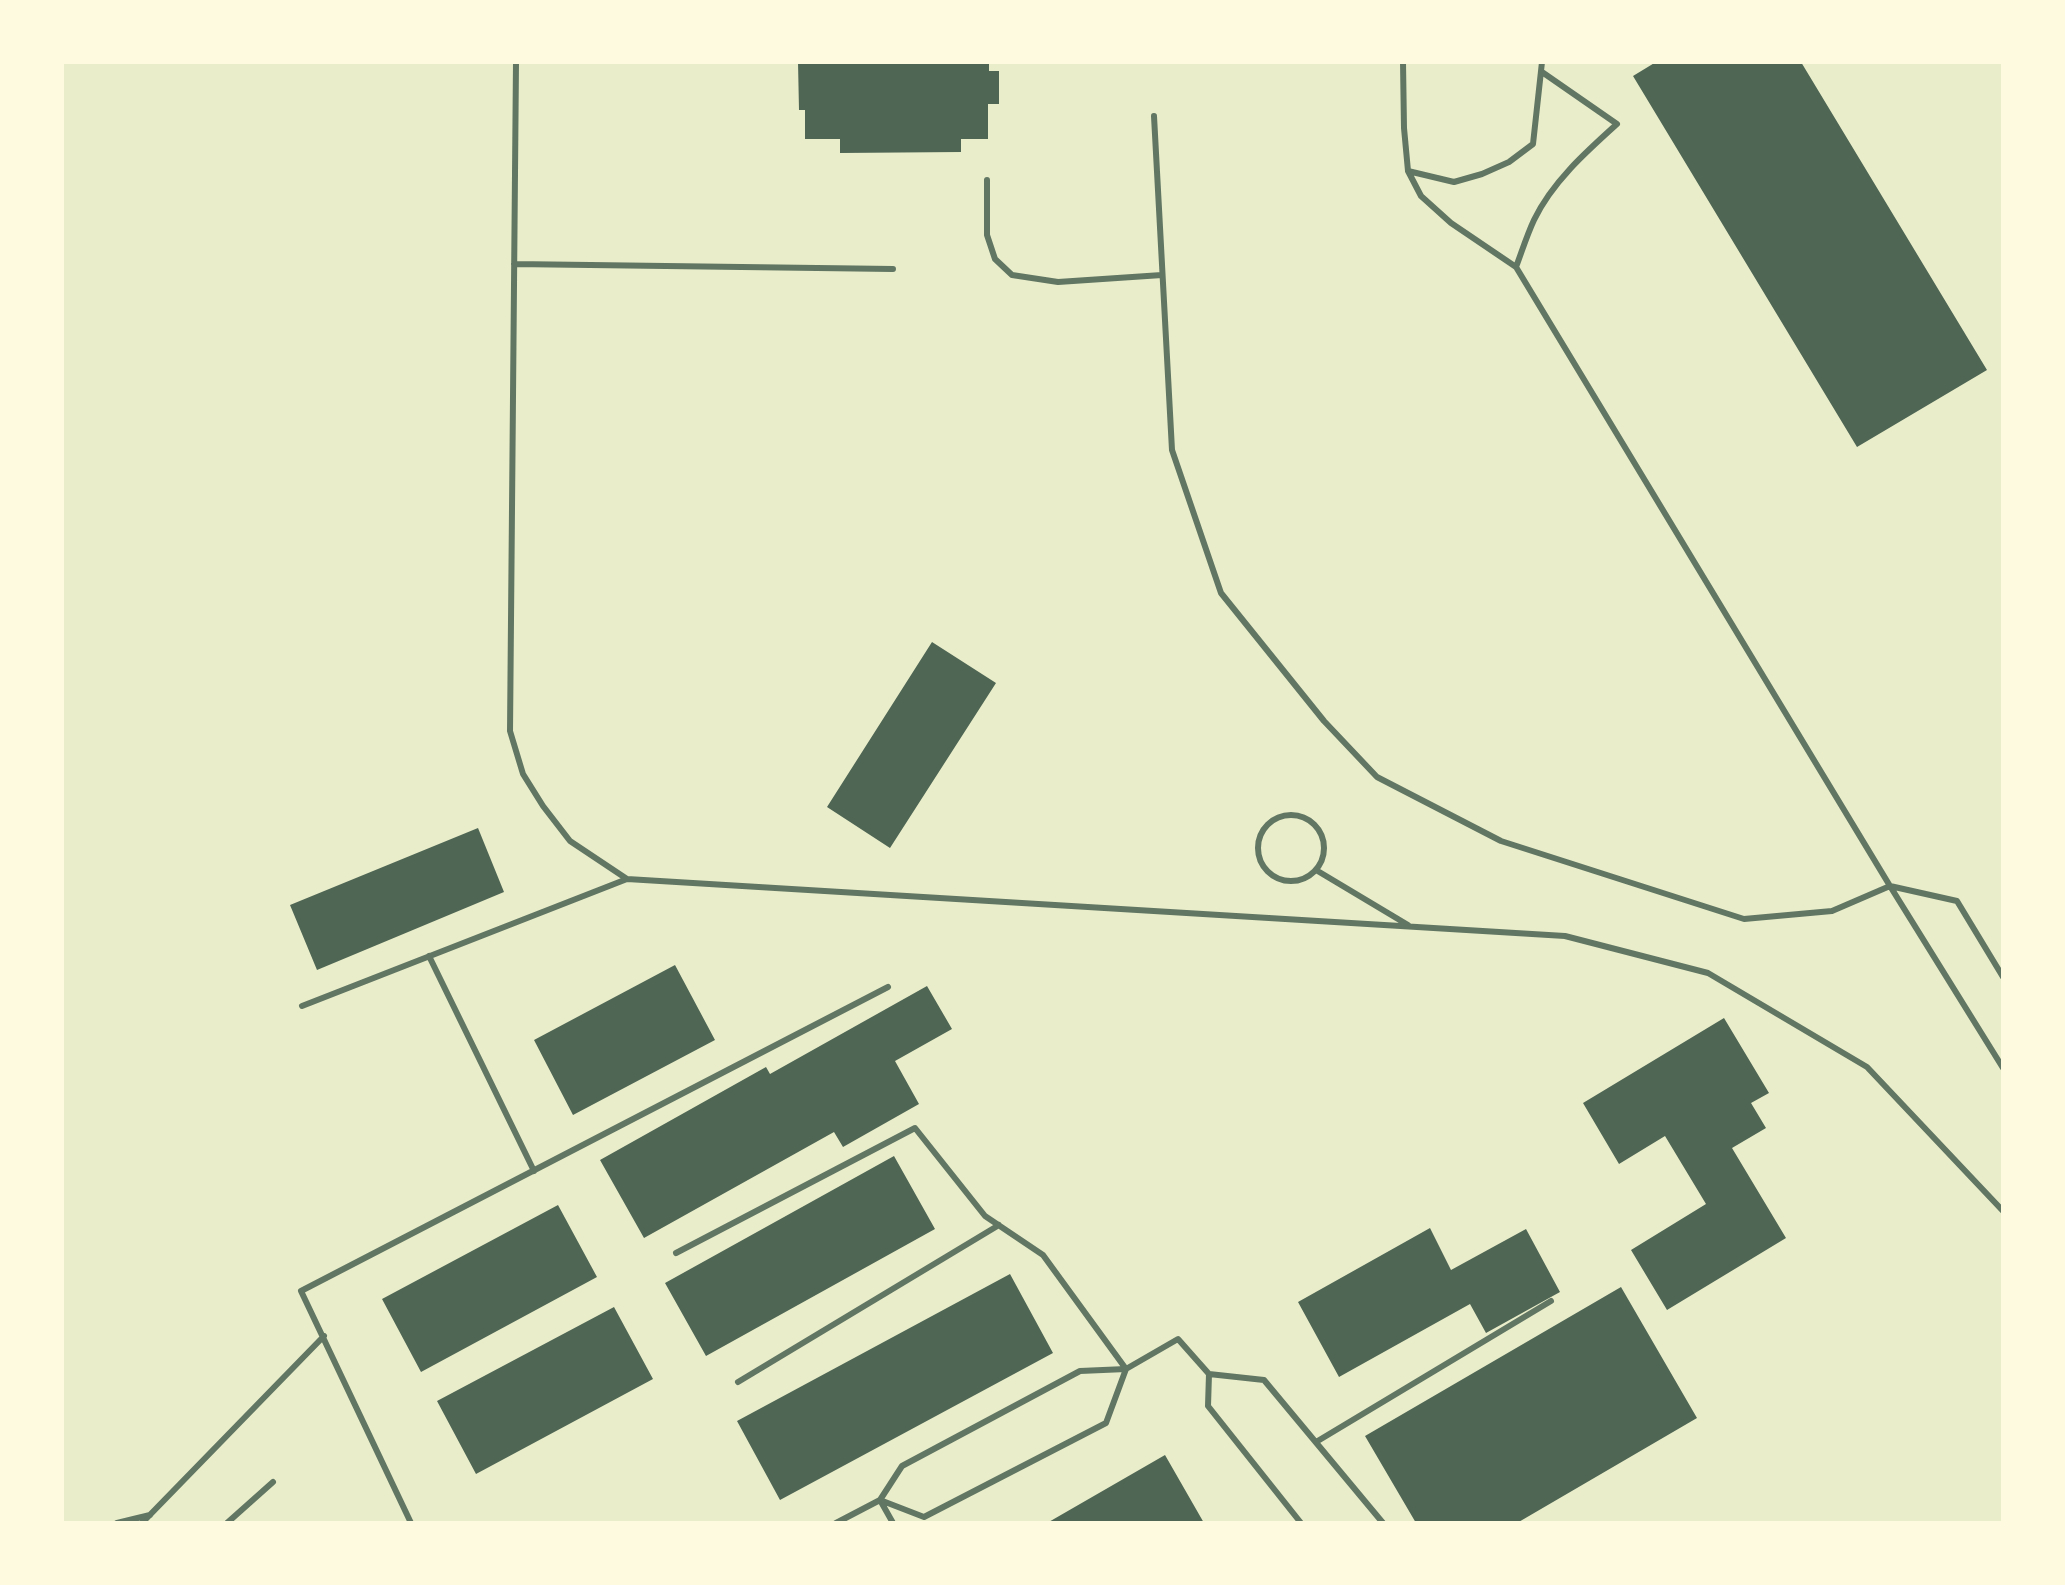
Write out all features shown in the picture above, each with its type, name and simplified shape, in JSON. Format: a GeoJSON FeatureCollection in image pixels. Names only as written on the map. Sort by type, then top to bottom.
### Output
{"type":"FeatureCollection","features":[{"type":"Feature","properties":{"kind":"lane"},"geometry":{"type":"LineString","coordinates":[[516,62],[510,731],[523,774],[570,841],[627,879]]}},
{"type":"Feature","properties":{"kind":"lane"},"geometry":{"type":"LineString","coordinates":[[1403,62],[1408,171],[1421,196],[1451,223],[1516,267],[2003,1068]]}},
{"type":"Feature","properties":{"kind":"lane"},"geometry":{"type":"LineString","coordinates":[[1408,171],[1454,182],[1509,162],[1533,144],[1542,62]]}},
{"type":"Feature","properties":{"kind":"lane"},"geometry":{"type":"LineString","coordinates":[[1516,267],[1535,218],[1554,190],[1582,155],[1617,124],[1542,72]]}},
{"type":"Feature","properties":{"kind":"lane"},"geometry":{"type":"LineString","coordinates":[[1154,116],[1172,450],[1221,593],[1324,721],[1377,777],[1501,841],[1744,919],[1832,911],[1890,886],[1957,901],[2003,977]]}},
{"type":"Feature","properties":{"kind":"lane"},"geometry":{"type":"LineString","coordinates":[[987,180],[988,236],[995,259],[1012,275],[1058,282],[1162,275]]}},
{"type":"Feature","properties":{"kind":"lane"},"geometry":{"type":"LineString","coordinates":[[514,264],[893,269]]}},
{"type":"Feature","properties":{"kind":"lane"},"geometry":{"type":"LineString","coordinates":[[1288,815],[1299,816],[1317,829],[1323,849],[1316,870],[1308,877],[1287,881],[1268,872],[1261,863],[1258,842],[1269,823],[1288,815]]}},
{"type":"Feature","properties":{"kind":"lane"},"geometry":{"type":"LineString","coordinates":[[1316,870],[1411,927]]}},
{"type":"Feature","properties":{"kind":"lane"},"geometry":{"type":"LineString","coordinates":[[302,1006],[627,879],[1565,936],[1708,973],[1867,1067],[2003,1211]]}},
{"type":"Feature","properties":{"kind":"lane"},"geometry":{"type":"LineString","coordinates":[[429,956],[534,1171]]}},
{"type":"Feature","properties":{"kind":"lane"},"geometry":{"type":"LineString","coordinates":[[411,1523],[301,1291],[888,987]]}},
{"type":"Feature","properties":{"kind":"lane"},"geometry":{"type":"LineString","coordinates":[[676,1253],[915,1128],[985,1216],[1043,1255],[1126,1369]]}},
{"type":"Feature","properties":{"kind":"lane"},"geometry":{"type":"LineString","coordinates":[[738,1382],[999,1225]]}},
{"type":"Feature","properties":{"kind":"lane"},"geometry":{"type":"LineString","coordinates":[[1316,1442],[1551,1301]]}},
{"type":"Feature","properties":{"kind":"lane"},"geometry":{"type":"LineString","coordinates":[[142,1523],[324,1336]]}},
{"type":"Feature","properties":{"kind":"lane"},"geometry":{"type":"LineString","coordinates":[[836,1523],[880,1500],[902,1466],[956,1436],[1080,1371],[1126,1369],[1178,1339],[1209,1374],[1264,1380],[1383,1523]]}},
{"type":"Feature","properties":{"kind":"lane"},"geometry":{"type":"LineString","coordinates":[[880,1500],[924,1517],[1106,1423],[1126,1369]]}},
{"type":"Feature","properties":{"kind":"lane"},"geometry":{"type":"LineString","coordinates":[[1209,1374],[1208,1406],[1301,1523]]}},
{"type":"Feature","properties":{"kind":"lane"},"geometry":{"type":"LineString","coordinates":[[227,1523],[273,1482]]}},
{"type":"Feature","properties":{"kind":"lane"},"geometry":{"type":"LineString","coordinates":[[880,1500],[893,1523]]}},
{"type":"Feature","properties":{"kind":"lane"},"geometry":{"type":"LineString","coordinates":[[117,1523],[150,1515]]}},
{"type":"Feature","properties":{"kind":"building"},"geometry":{"type":"Polygon","coordinates":[[[798,62],[989,62],[989,71],[999,71],[999,104],[988,104],[988,139],[961,139],[961,152],[840,153],[840,139],[805,139],[805,110],[799,110],[798,62]]]}},
{"type":"Feature","properties":{"kind":"building"},"geometry":{"type":"Polygon","coordinates":[[[1656,62],[1801,62],[1987,370],[1857,447],[1633,76],[1656,62]]]}},
{"type":"Feature","properties":{"kind":"building"},"geometry":{"type":"Polygon","coordinates":[[[932,642],[996,683],[890,848],[827,807],[932,642]]]}},
{"type":"Feature","properties":{"kind":"building"},"geometry":{"type":"Polygon","coordinates":[[[478,828],[504,892],[317,970],[290,905],[478,828]]]}},
{"type":"Feature","properties":{"kind":"building"},"geometry":{"type":"Polygon","coordinates":[[[675,965],[715,1040],[573,1115],[534,1040],[675,965]]]}},
{"type":"Feature","properties":{"kind":"building"},"geometry":{"type":"Polygon","coordinates":[[[927,986],[952,1029],[895,1061],[919,1104],[843,1147],[834,1132],[644,1238],[600,1160],[766,1067],[770,1074],[927,986]]]}},
{"type":"Feature","properties":{"kind":"building"},"geometry":{"type":"Polygon","coordinates":[[[1724,1018],[1769,1093],[1751,1103],[1766,1128],[1732,1148],[1786,1238],[1667,1310],[1631,1250],[1706,1204],[1665,1136],[1619,1164],[1583,1103],[1724,1018]]]}},
{"type":"Feature","properties":{"kind":"building"},"geometry":{"type":"Polygon","coordinates":[[[894,1156],[935,1229],[706,1356],[665,1283],[894,1156]]]}},
{"type":"Feature","properties":{"kind":"building"},"geometry":{"type":"Polygon","coordinates":[[[558,1205],[597,1277],[421,1372],[382,1299],[558,1205]]]}},
{"type":"Feature","properties":{"kind":"building"},"geometry":{"type":"Polygon","coordinates":[[[1430,1228],[1451,1270],[1526,1229],[1560,1292],[1486,1333],[1470,1304],[1339,1377],[1298,1302],[1430,1228]]]}},
{"type":"Feature","properties":{"kind":"building"},"geometry":{"type":"Polygon","coordinates":[[[1010,1274],[1053,1353],[780,1500],[737,1421],[1010,1274]]]}},
{"type":"Feature","properties":{"kind":"building"},"geometry":{"type":"Polygon","coordinates":[[[1621,1287],[1697,1418],[1517,1523],[1416,1523],[1365,1436],[1621,1287]]]}},
{"type":"Feature","properties":{"kind":"building"},"geometry":{"type":"Polygon","coordinates":[[[614,1307],[653,1379],[476,1474],[437,1401],[614,1307]]]}},
{"type":"Feature","properties":{"kind":"building"},"geometry":{"type":"Polygon","coordinates":[[[1165,1455],[1204,1523],[1047,1523],[1165,1455]]]}}]}
